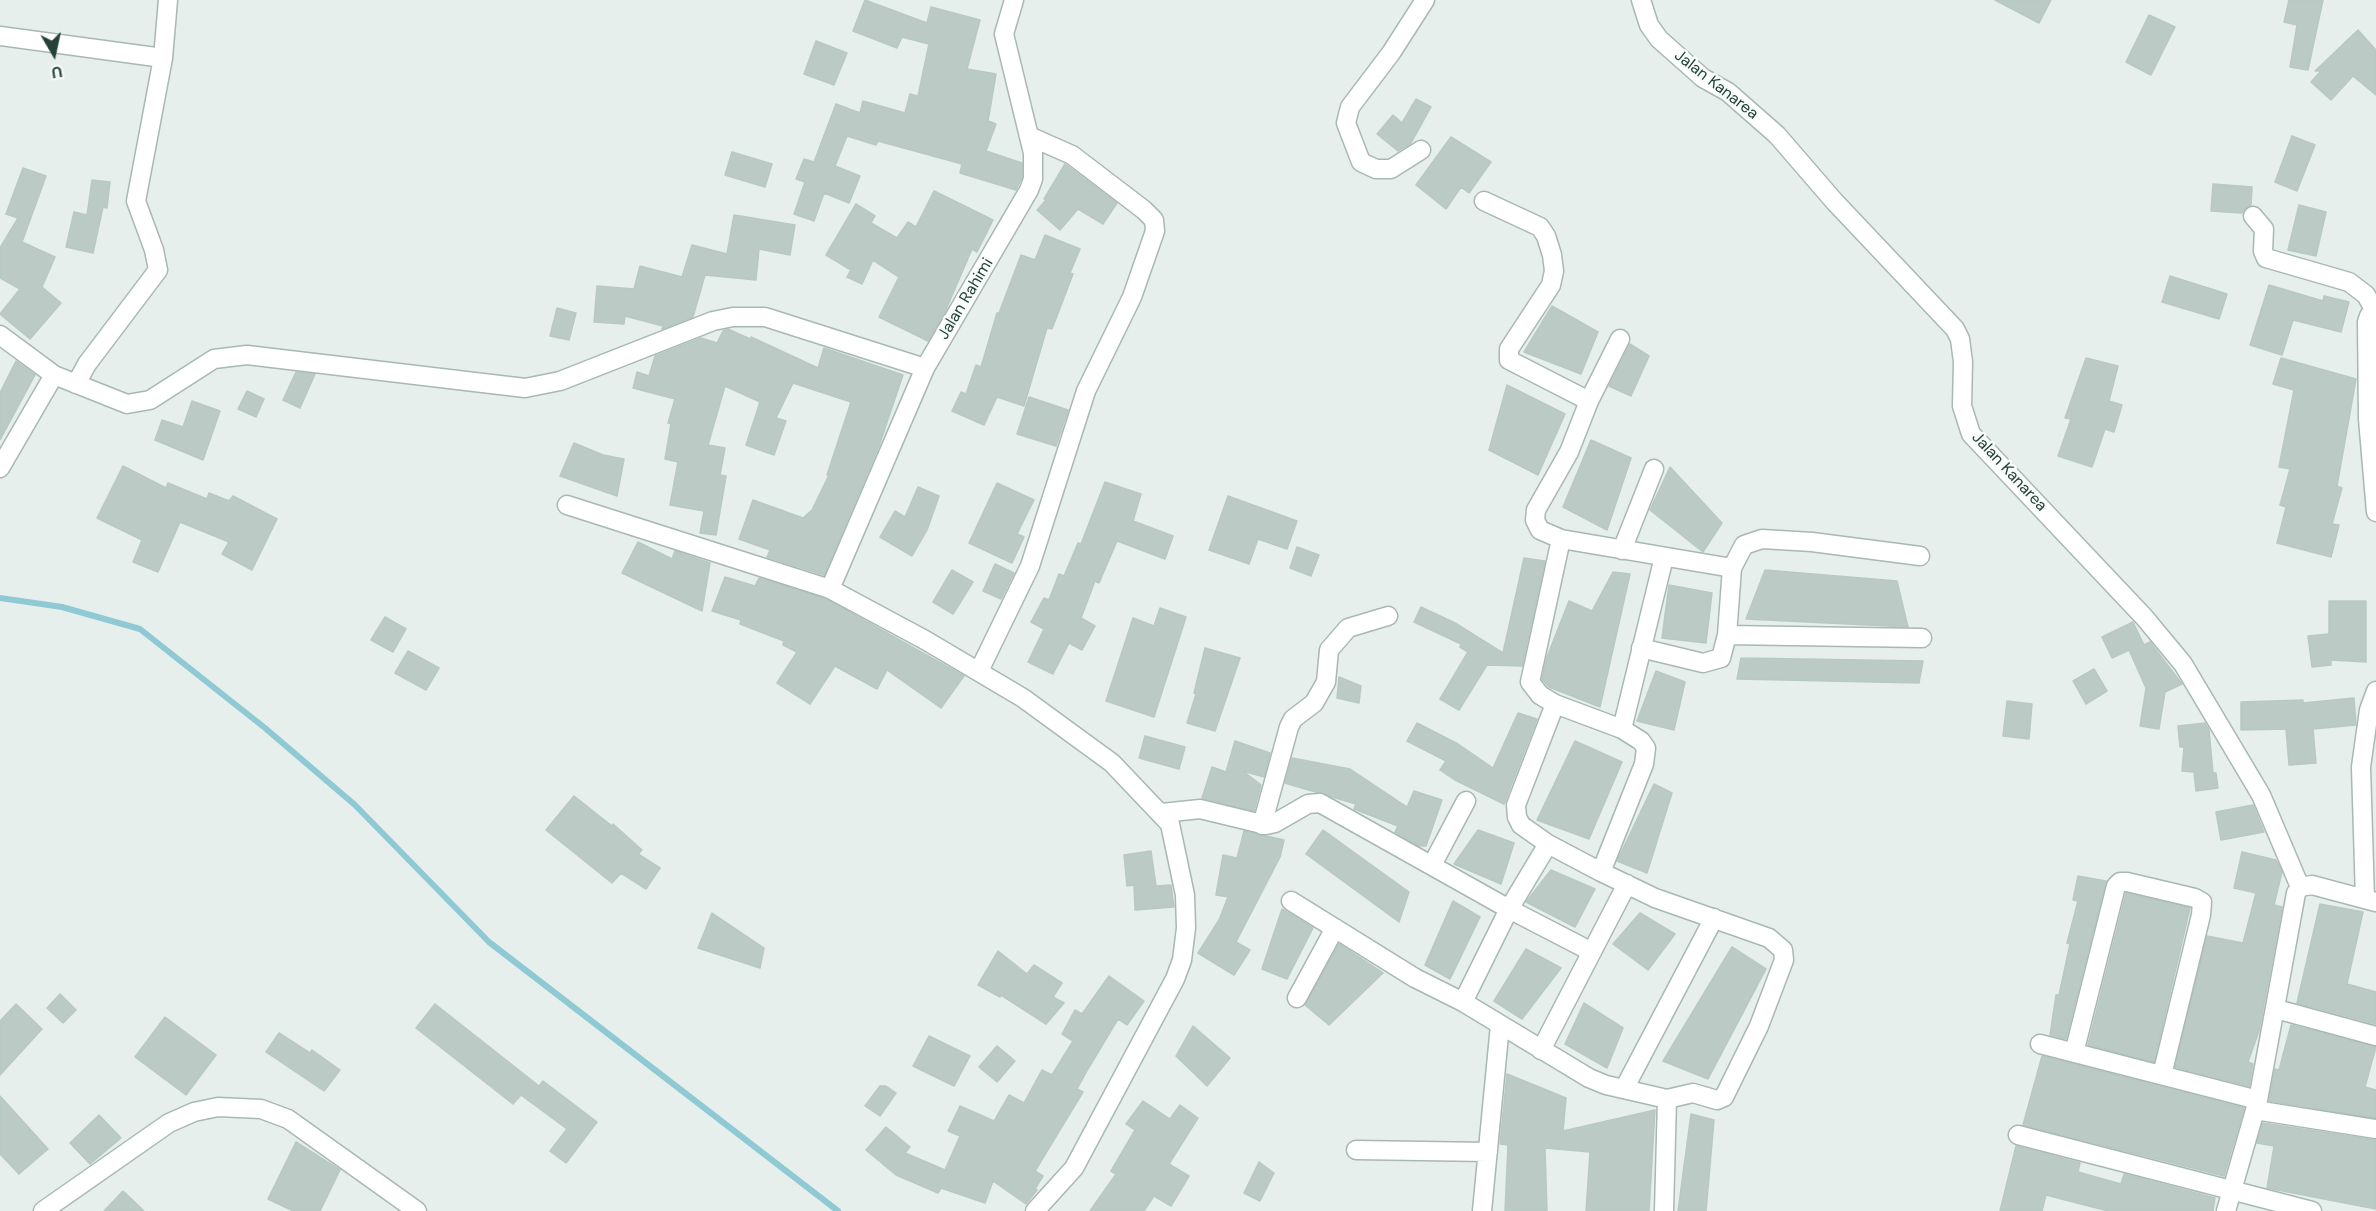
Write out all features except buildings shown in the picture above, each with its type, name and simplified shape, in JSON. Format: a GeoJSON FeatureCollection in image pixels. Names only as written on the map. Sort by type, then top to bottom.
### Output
{"type":"FeatureCollection","features":[{"type":"Feature","properties":{"kind":"street"},"geometry":{"type":"LineString","coordinates":[[76,384],[87,364],[158,270],[154,250],[136,201],[163,58],[168,0]]}},
{"type":"Feature","properties":{"kind":"street","name":"Jalan Rahimi"},"geometry":{"type":"LineString","coordinates":[[830,589],[925,368],[1029,190],[1034,165],[1004,33],[1014,0]]}},
{"type":"Feature","properties":{"kind":"street"},"geometry":{"type":"LineString","coordinates":[[1421,150],[1391,169],[1376,169],[1361,162],[1346,123],[1350,107],[1391,53],[1425,0]]}},
{"type":"Feature","properties":{"kind":"street","name":"Jalan Kanarea"},"geometry":{"type":"LineString","coordinates":[[1641,0],[1650,25],[1659,39],[1703,78],[1728,92],[1777,135],[1834,201],[1955,329],[1960,339],[1963,362],[1962,406],[1971,434],[2144,617],[2183,663],[2261,795],[2300,887]]}},
{"type":"Feature","properties":{"kind":"street"},"geometry":{"type":"LineString","coordinates":[[0,36],[163,58]]}},
{"type":"Feature","properties":{"kind":"street"},"geometry":{"type":"LineString","coordinates":[[979,671],[1030,566],[1086,391],[1132,297],[1155,231],[1154,220],[1144,210],[1072,155],[1029,136]]}},
{"type":"Feature","properties":{"kind":"street"},"geometry":{"type":"LineString","coordinates":[[1484,201],[1540,227],[1546,236],[1553,264],[1551,285],[1509,349],[1509,360],[1589,401]]}},
{"type":"Feature","properties":{"kind":"street"},"geometry":{"type":"LineString","coordinates":[[2253,216],[2264,229],[2263,251],[2266,258],[2349,282],[2366,295],[2376,313],[2369,316],[2367,322],[2368,419],[2376,512]]}},
{"type":"Feature","properties":{"kind":"street"},"geometry":{"type":"LineString","coordinates":[[0,335],[54,375],[126,404],[150,400],[214,359],[247,355],[525,388],[560,381],[713,321],[733,317],[765,317],[925,368]]}},
{"type":"Feature","properties":{"kind":"street"},"geometry":{"type":"LineString","coordinates":[[1620,339],[1589,401],[1569,452],[1536,510],[1536,525],[1540,531],[1561,539],[1732,568]]}},
{"type":"Feature","properties":{"kind":"street"},"geometry":{"type":"LineString","coordinates":[[0,468],[54,375]]}},
{"type":"Feature","properties":{"kind":"street"},"geometry":{"type":"LineString","coordinates":[[1622,550],[1654,469]]}},
{"type":"Feature","properties":{"kind":"street"},"geometry":{"type":"LineString","coordinates":[[567,506],[830,589],[979,671],[1023,698],[1112,763],[1170,824],[1176,842],[1185,895],[1182,960],[1175,979],[1074,1168],[1035,1211]]}},
{"type":"Feature","properties":{"kind":"street"},"geometry":{"type":"LineString","coordinates":[[1561,539],[1530,682],[1540,695],[1555,704],[1622,729],[1641,741],[1646,748],[1647,757],[1601,872]]}},
{"type":"Feature","properties":{"kind":"street"},"geometry":{"type":"LineString","coordinates":[[1641,648],[1709,663],[1721,658],[1724,654],[1727,635],[1732,568],[1744,545],[1762,539],[1812,542],[1920,556]]}},
{"type":"Feature","properties":{"kind":"street"},"geometry":{"type":"LineString","coordinates":[[1622,729],[1664,557]]}},
{"type":"Feature","properties":{"kind":"street"},"geometry":{"type":"LineString","coordinates":[[1262,825],[1289,727],[1293,719],[1314,703],[1326,682],[1329,650],[1340,634],[1348,628],[1388,616]]}},
{"type":"Feature","properties":{"kind":"street"},"geometry":{"type":"LineString","coordinates":[[1727,635],[1922,638]]}},
{"type":"Feature","properties":{"kind":"street"},"geometry":{"type":"LineString","coordinates":[[2226,1211],[2256,1105],[2276,1009],[2295,897],[2300,887],[2312,885],[2370,901],[2361,767],[2369,710],[2376,691]]}},
{"type":"Feature","properties":{"kind":"street"},"geometry":{"type":"LineString","coordinates":[[1291,901],[1415,978],[1463,1002],[1589,1078],[1667,1099],[1693,1093],[1717,1100],[1724,1097],[1760,1026],[1785,956],[1780,945],[1768,938],[1655,898],[1548,844],[1521,825],[1517,817],[1516,805],[1555,704]]}},
{"type":"Feature","properties":{"kind":"street"},"geometry":{"type":"LineString","coordinates":[[1432,866],[1466,801]]}},
{"type":"Feature","properties":{"kind":"street"},"geometry":{"type":"LineString","coordinates":[[1162,813],[1200,809],[1262,825],[1275,823],[1308,804],[1320,803],[1509,909],[1592,952]]}},
{"type":"Feature","properties":{"kind":"street"},"geometry":{"type":"LineString","coordinates":[[1463,1002],[1509,909],[1548,844]]}},
{"type":"Feature","properties":{"kind":"street"},"geometry":{"type":"LineString","coordinates":[[2074,1053],[2116,886],[2120,882],[2127,882],[2194,898],[2202,902],[2201,915],[2162,1075]]}},
{"type":"Feature","properties":{"kind":"street"},"geometry":{"type":"LineString","coordinates":[[1541,1050],[1628,884]]}},
{"type":"Feature","properties":{"kind":"street"},"geometry":{"type":"LineString","coordinates":[[1624,1089],[1714,918]]}},
{"type":"Feature","properties":{"kind":"street"},"geometry":{"type":"LineString","coordinates":[[1297,998],[1335,928]]}},
{"type":"Feature","properties":{"kind":"street"},"geometry":{"type":"LineString","coordinates":[[2276,1009],[2376,1036]]}},
{"type":"Feature","properties":{"kind":"street"},"geometry":{"type":"LineString","coordinates":[[1482,1211],[1500,1025]]}},
{"type":"Feature","properties":{"kind":"street"},"geometry":{"type":"LineString","coordinates":[[2040,1044],[2162,1075],[2256,1105],[2376,1129]]}},
{"type":"Feature","properties":{"kind":"street"},"geometry":{"type":"LineString","coordinates":[[1664,1211],[1667,1099]]}},
{"type":"Feature","properties":{"kind":"street"},"geometry":{"type":"LineString","coordinates":[[43,1211],[169,1123],[194,1112],[229,1107],[261,1109],[288,1119],[417,1211]]}},
{"type":"Feature","properties":{"kind":"street"},"geometry":{"type":"LineString","coordinates":[[2018,1135],[2312,1211]]}},
{"type":"Feature","properties":{"kind":"street"},"geometry":{"type":"LineString","coordinates":[[1356,1150],[1488,1152]]}},
{"type":"Feature","properties":{"kind":"waterway"},"geometry":{"type":"LineString","coordinates":[[0,598],[62,607],[140,629],[265,728],[355,805],[489,942],[838,1211]]}}]}
